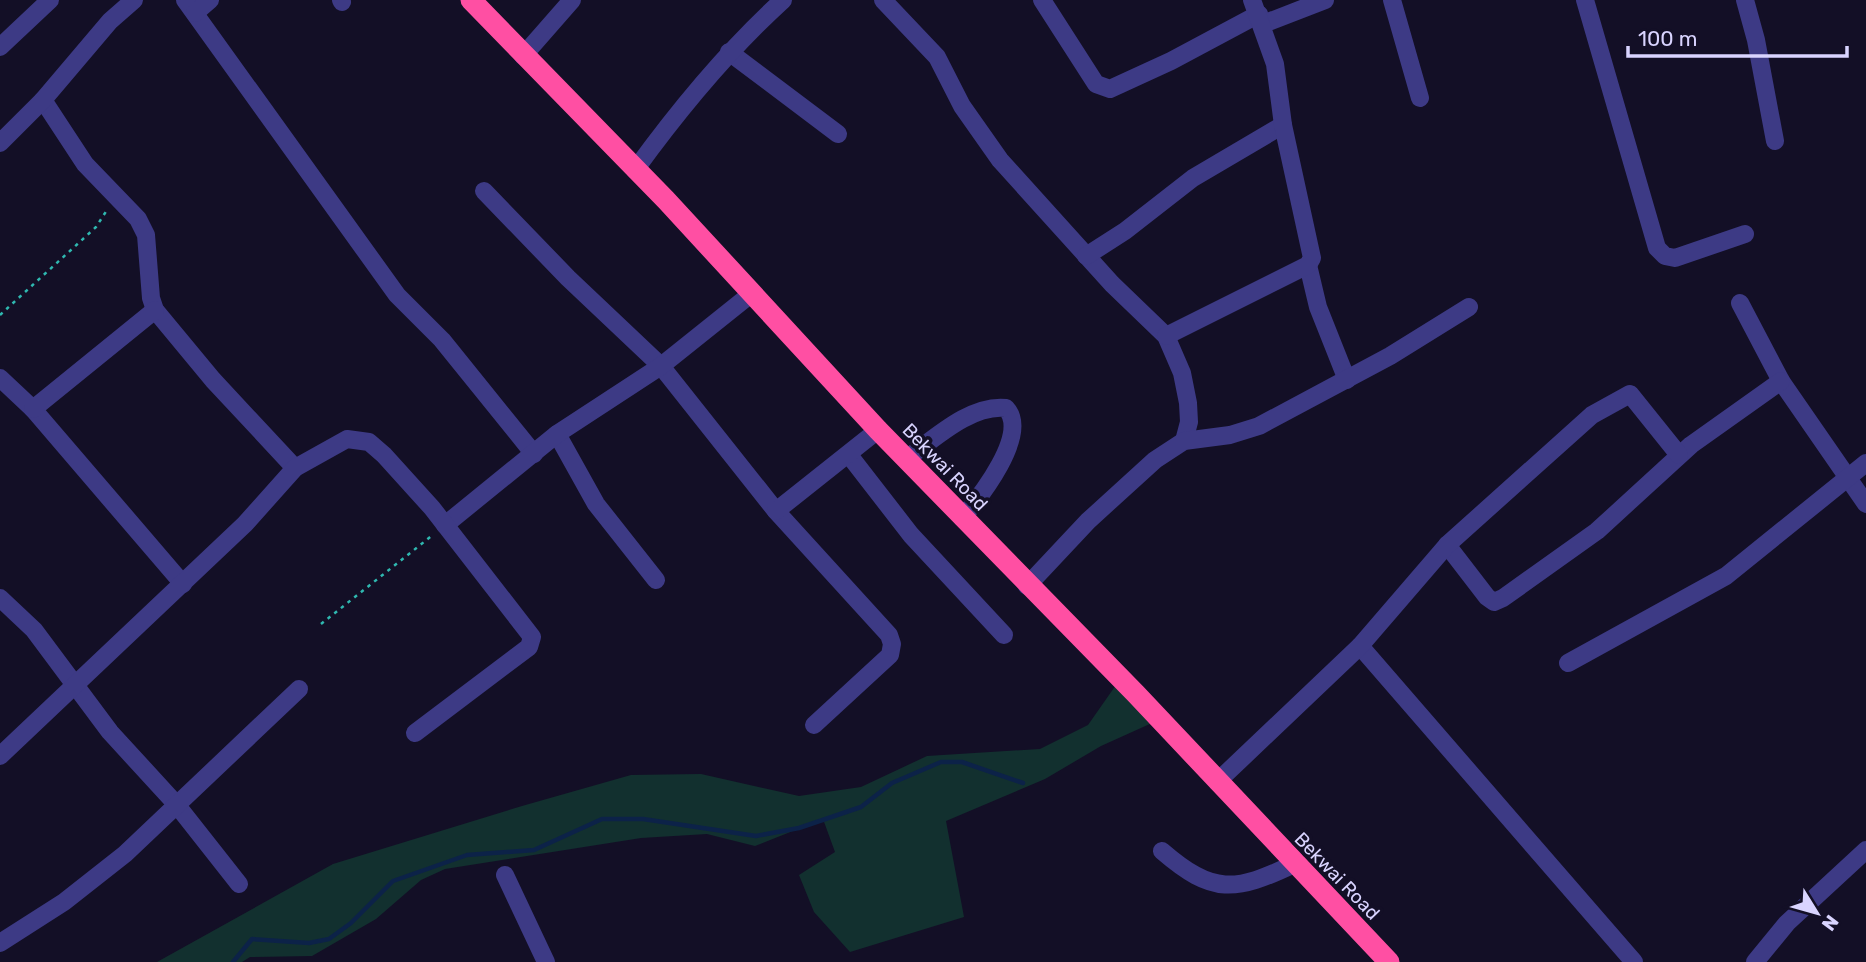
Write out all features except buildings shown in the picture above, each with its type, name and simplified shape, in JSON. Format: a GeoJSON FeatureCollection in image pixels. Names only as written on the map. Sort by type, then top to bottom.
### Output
{"type":"FeatureCollection","features":[{"type":"Feature","properties":{"kind":"highway","name":"Bekwai Road"},"geometry":{"type":"LineString","coordinates":[[471,0],[635,170],[878,430],[1027,586],[1136,694],[1389,962]]}},
{"type":"Feature","properties":{"kind":"street"},"geometry":{"type":"LineString","coordinates":[[0,47],[50,0]]}},
{"type":"Feature","properties":{"kind":"street"},"geometry":{"type":"LineString","coordinates":[[0,143],[43,100],[81,52],[134,0]]}},
{"type":"Feature","properties":{"kind":"street"},"geometry":{"type":"LineString","coordinates":[[210,0],[190,6],[397,295],[451,351],[534,454]]}},
{"type":"Feature","properties":{"kind":"street"},"geometry":{"type":"LineString","coordinates":[[523,56],[572,0]]}},
{"type":"Feature","properties":{"kind":"street"},"geometry":{"type":"LineString","coordinates":[[635,170],[687,99],[729,52],[783,0]]}},
{"type":"Feature","properties":{"kind":"street"},"geometry":{"type":"LineString","coordinates":[[883,0],[937,57],[962,106],[1000,160],[1086,256],[1166,336],[1182,373],[1188,403],[1189,422],[1184,441]]}},
{"type":"Feature","properties":{"kind":"street"},"geometry":{"type":"LineString","coordinates":[[1042,0],[1097,84],[1110,89],[1171,61],[1258,13],[1325,0]]}},
{"type":"Feature","properties":{"kind":"street"},"geometry":{"type":"LineString","coordinates":[[1392,0],[1420,98]]}},
{"type":"Feature","properties":{"kind":"street"},"geometry":{"type":"LineString","coordinates":[[1585,0],[1657,248],[1665,256],[1675,258],[1745,234]]}},
{"type":"Feature","properties":{"kind":"street"},"geometry":{"type":"LineString","coordinates":[[1745,0],[1756,40],[1775,141]]}},
{"type":"Feature","properties":{"kind":"street"},"geometry":{"type":"LineString","coordinates":[[1258,13],[1275,64],[1283,125],[1312,250],[1308,265],[1318,307],[1347,380]]}},
{"type":"Feature","properties":{"kind":"street"},"geometry":{"type":"LineString","coordinates":[[729,52],[838,134]]}},
{"type":"Feature","properties":{"kind":"street"},"geometry":{"type":"LineString","coordinates":[[43,100],[85,164],[138,219],[146,235],[151,298],[155,310],[213,380],[295,468]]}},
{"type":"Feature","properties":{"kind":"street"},"geometry":{"type":"LineString","coordinates":[[1086,256],[1125,231],[1193,178],[1283,125]]}},
{"type":"Feature","properties":{"kind":"street"},"geometry":{"type":"LineString","coordinates":[[484,191],[568,278],[661,366],[776,511],[889,635],[892,644],[890,655],[814,725]]}},
{"type":"Feature","properties":{"kind":"street"},"geometry":{"type":"LineString","coordinates":[[1166,336],[1308,265]]}},
{"type":"Feature","properties":{"kind":"street"},"geometry":{"type":"LineString","coordinates":[[445,526],[557,434],[661,366],[751,294]]}},
{"type":"Feature","properties":{"kind":"street"},"geometry":{"type":"LineString","coordinates":[[1740,303],[1781,381],[1866,504]]}},
{"type":"Feature","properties":{"kind":"street"},"geometry":{"type":"LineString","coordinates":[[1027,586],[1088,521],[1156,460],[1184,441],[1230,435],[1259,426],[1347,380],[1469,307]]}},
{"type":"Feature","properties":{"kind":"street"},"geometry":{"type":"LineString","coordinates":[[33,409],[155,310]]}},
{"type":"Feature","properties":{"kind":"street"},"geometry":{"type":"LineString","coordinates":[[0,378],[33,409],[183,584]]}},
{"type":"Feature","properties":{"kind":"street"},"geometry":{"type":"LineString","coordinates":[[1447,545],[1487,597],[1494,602],[1503,598],[1597,531],[1679,455],[1781,381]]}},
{"type":"Feature","properties":{"kind":"street"},"geometry":{"type":"LineString","coordinates":[[1217,782],[1360,646],[1447,545],[1592,415],[1630,394],[1679,455]]}},
{"type":"Feature","properties":{"kind":"street"},"geometry":{"type":"LineString","coordinates":[[906,459],[970,417],[999,408],[1006,408],[1012,414],[1015,428],[1006,450],[986,490],[962,518]]}},
{"type":"Feature","properties":{"kind":"street"},"geometry":{"type":"LineString","coordinates":[[776,511],[878,430]]}},
{"type":"Feature","properties":{"kind":"street"},"geometry":{"type":"LineString","coordinates":[[557,434],[596,503],[656,580]]}},
{"type":"Feature","properties":{"kind":"street"},"geometry":{"type":"LineString","coordinates":[[0,756],[245,524],[295,468],[347,439],[369,442],[384,455],[525,624],[532,637],[529,647],[415,733]]}},
{"type":"Feature","properties":{"kind":"street"},"geometry":{"type":"LineString","coordinates":[[849,455],[911,535],[1004,635]]}},
{"type":"Feature","properties":{"kind":"street"},"geometry":{"type":"LineString","coordinates":[[1568,663],[1726,576],[1866,463]]}},
{"type":"Feature","properties":{"kind":"street"},"geometry":{"type":"LineString","coordinates":[[0,598],[34,629],[110,732],[176,804],[239,884]]}},
{"type":"Feature","properties":{"kind":"street"},"geometry":{"type":"LineString","coordinates":[[1360,646],[1634,962]]}},
{"type":"Feature","properties":{"kind":"street"},"geometry":{"type":"LineString","coordinates":[[0,943],[84,886],[125,854],[299,689]]}},
{"type":"Feature","properties":{"kind":"street"},"geometry":{"type":"LineString","coordinates":[[1755,962],[1787,923],[1866,850]]}},
{"type":"Feature","properties":{"kind":"street"},"geometry":{"type":"LineString","coordinates":[[1162,851],[1189,874],[1204,882],[1231,885],[1259,881],[1294,864]]}},
{"type":"Feature","properties":{"kind":"street"},"geometry":{"type":"LineString","coordinates":[[505,876],[546,962]]}},
{"type":"Feature","properties":{"kind":"path"},"geometry":{"type":"LineString","coordinates":[[0,315],[96,227],[115,197]]}},
{"type":"Feature","properties":{"kind":"path"},"geometry":{"type":"LineString","coordinates":[[321,624],[445,526]]}},
{"type":"Feature","properties":{"kind":"green space"},"geometry":{"type":"Polygon","coordinates":[[[1116,685],[1152,723],[1101,746],[1045,779],[946,821],[964,917],[850,952],[814,912],[799,875],[835,852],[823,819],[755,846],[707,834],[641,838],[445,869],[421,880],[376,919],[312,956],[250,957],[242,962],[157,962],[333,864],[522,806],[631,775],[701,774],[799,796],[861,787],[927,756],[1040,749],[1088,725],[1116,685]]]}},
{"type":"Feature","properties":{"kind":"waterway"},"geometry":{"type":"LineString","coordinates":[[233,962],[252,939],[309,943],[329,939],[351,923],[393,881],[467,855],[534,850],[602,819],[643,819],[756,836],[799,828],[861,807],[892,783],[941,762],[962,762],[1023,783]]}}]}
